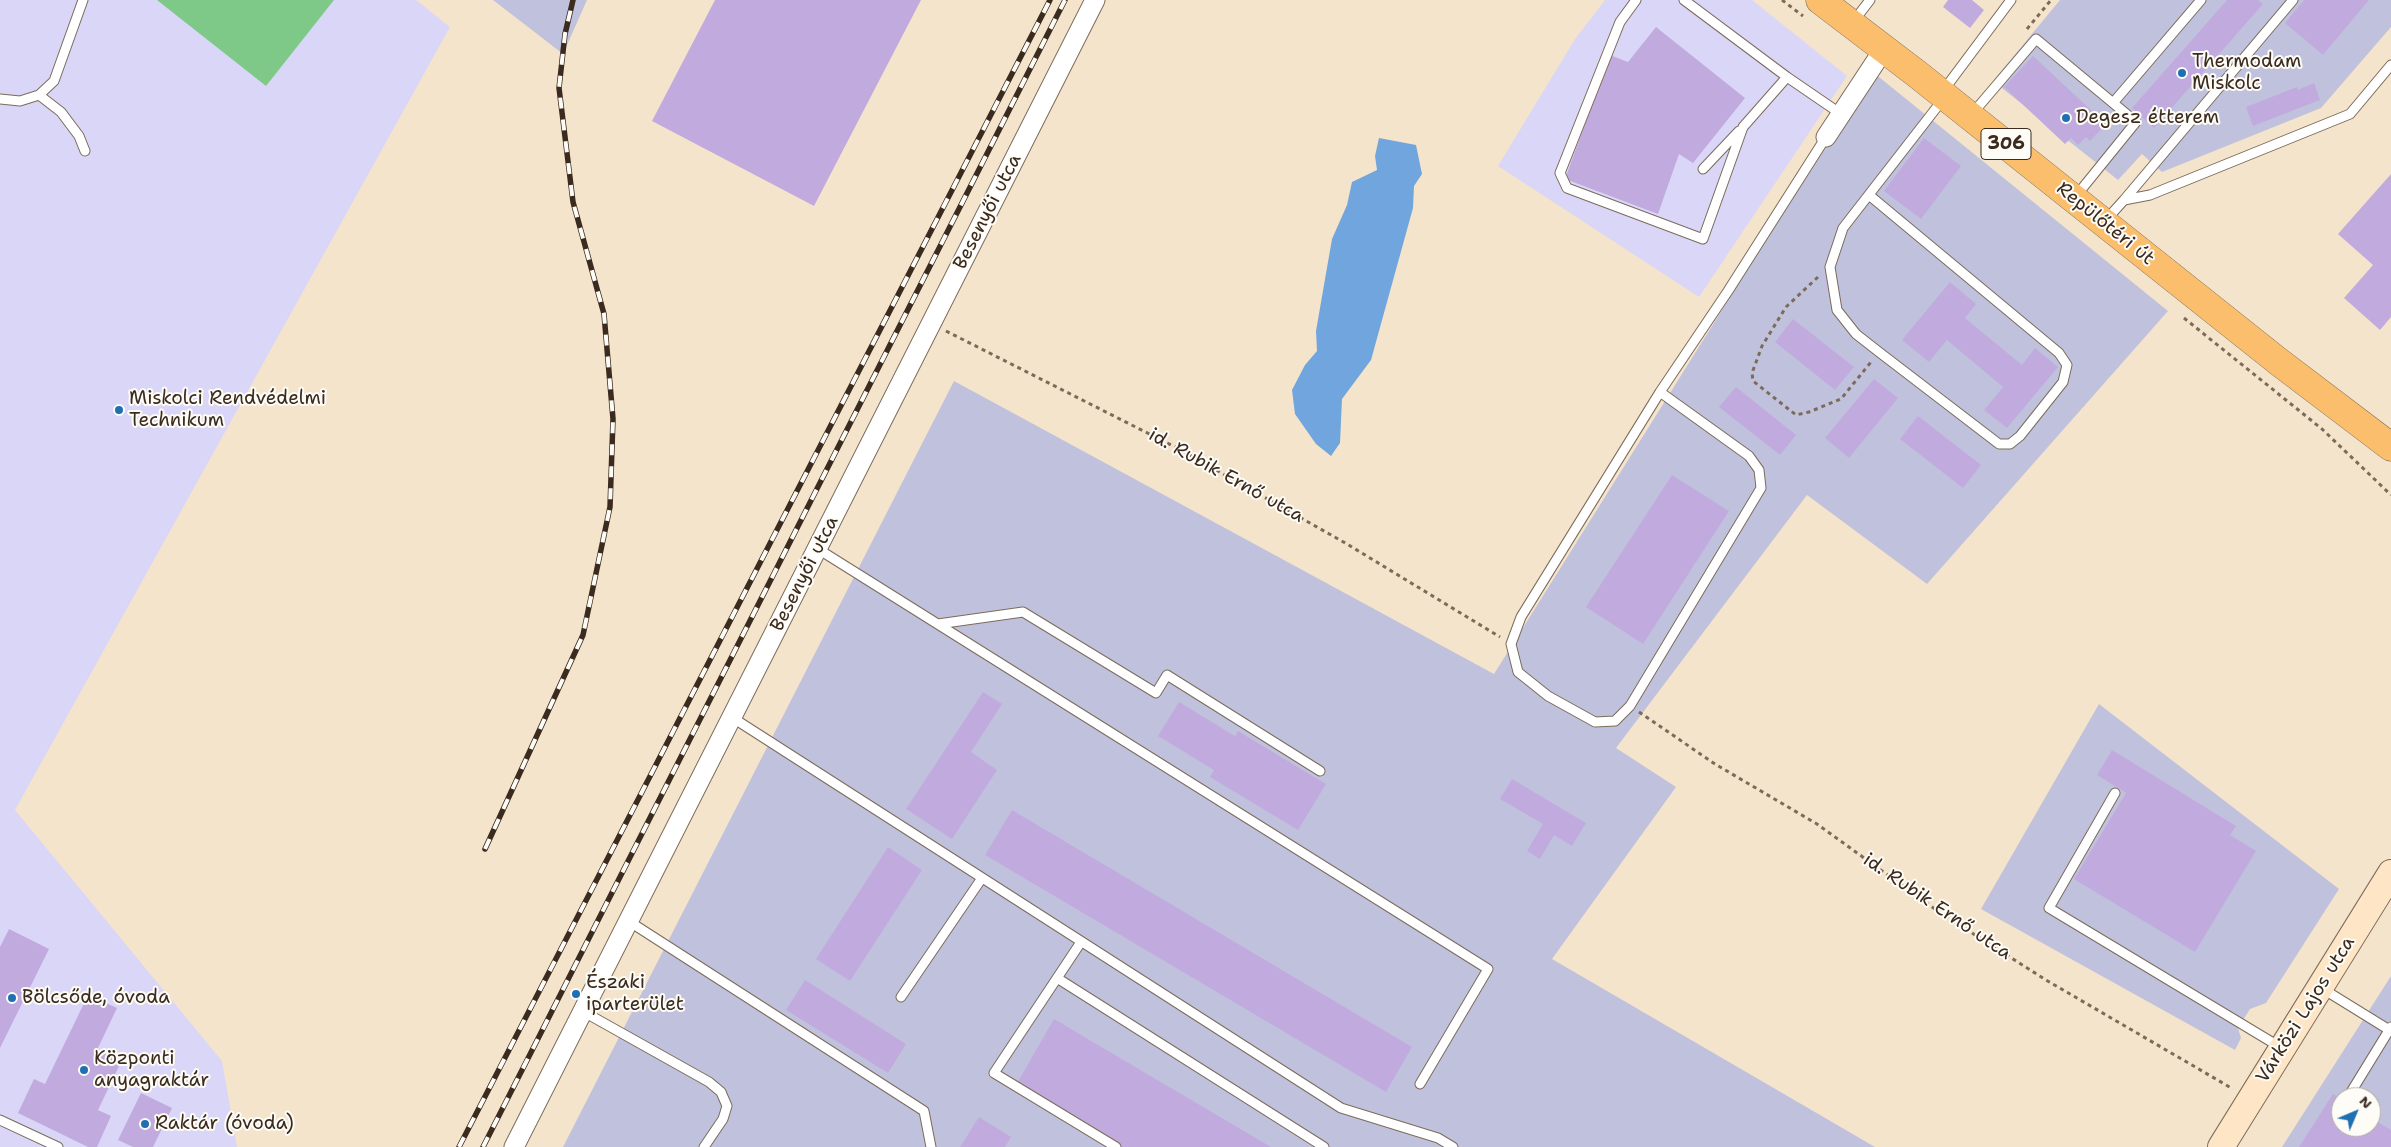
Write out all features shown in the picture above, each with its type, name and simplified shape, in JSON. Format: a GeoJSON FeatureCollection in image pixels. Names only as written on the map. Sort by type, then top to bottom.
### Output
{"type":"FeatureCollection","features":[{"type":"Feature","properties":{"kind":"main road","name":"Repülőtéri út"},"geometry":{"type":"LineString","coordinates":[[1812,8],[1851,24],[1884,49],[2279,362],[2391,447]]}},
{"type":"Feature","properties":{"kind":"main road","name":"Várközi Lajos utca"},"geometry":{"type":"LineString","coordinates":[[2221,1147],[2391,873]]}},
{"type":"Feature","properties":{"kind":"street","name":"Besenyői utca"},"geometry":{"type":"LineString","coordinates":[[514,1147],[630,922],[1095,0]]}},
{"type":"Feature","properties":{"kind":"street"},"geometry":{"type":"LineString","coordinates":[[1826,137],[1884,49]]}},
{"type":"Feature","properties":{"kind":"lane"},"geometry":{"type":"LineString","coordinates":[[0,99],[20,101],[39,95],[54,81],[83,0]]}},
{"type":"Feature","properties":{"kind":"lane"},"geometry":{"type":"LineString","coordinates":[[1636,0],[1620,22],[1560,173],[1567,188],[1703,239],[1743,127]]}},
{"type":"Feature","properties":{"kind":"lane"},"geometry":{"type":"LineString","coordinates":[[1684,0],[1787,77],[1841,114]]}},
{"type":"Feature","properties":{"kind":"lane"},"geometry":{"type":"LineString","coordinates":[[1851,24],[1870,0]]}},
{"type":"Feature","properties":{"kind":"lane"},"geometry":{"type":"LineString","coordinates":[[1869,195],[2059,353],[2067,365],[2063,382],[2020,436],[2010,444],[1999,444],[1856,334],[1837,310],[1830,267],[1843,228],[1930,113],[2011,0]]}},
{"type":"Feature","properties":{"kind":"lane"},"geometry":{"type":"LineString","coordinates":[[2114,103],[2201,0]]}},
{"type":"Feature","properties":{"kind":"lane"},"geometry":{"type":"LineString","coordinates":[[2104,222],[2293,0]]}},
{"type":"Feature","properties":{"kind":"lane"},"geometry":{"type":"LineString","coordinates":[[1969,116],[1977,110],[2036,39],[2136,122],[2074,198]]}},
{"type":"Feature","properties":{"kind":"lane"},"geometry":{"type":"LineString","coordinates":[[2124,200],[2150,195],[2350,114],[2391,65]]}},
{"type":"Feature","properties":{"kind":"lane"},"geometry":{"type":"LineString","coordinates":[[1704,169],[1787,77]]}},
{"type":"Feature","properties":{"kind":"lane"},"geometry":{"type":"LineString","coordinates":[[39,95],[61,112],[79,136],[85,151]]}},
{"type":"Feature","properties":{"kind":"lane"},"geometry":{"type":"LineString","coordinates":[[1660,392],[1748,456],[1759,470],[1762,488],[1630,706],[1614,721],[1595,722],[1548,696],[1518,672],[1511,644],[1521,617],[1660,392],[1826,137]]}},
{"type":"Feature","properties":{"kind":"lane"},"geometry":{"type":"LineString","coordinates":[[818,549],[1488,969],[1420,1084]]}},
{"type":"Feature","properties":{"kind":"lane"},"geometry":{"type":"LineString","coordinates":[[938,624],[1023,612],[1156,693],[1167,675],[1320,771]]}},
{"type":"Feature","properties":{"kind":"lane"},"geometry":{"type":"LineString","coordinates":[[732,718],[1341,1108],[1438,1138],[1453,1147]]}},
{"type":"Feature","properties":{"kind":"lane"},"geometry":{"type":"LineString","coordinates":[[2115,793],[2049,908],[2283,1049]]}},
{"type":"Feature","properties":{"kind":"lane"},"geometry":{"type":"LineString","coordinates":[[901,997],[982,878]]}},
{"type":"Feature","properties":{"kind":"lane"},"geometry":{"type":"LineString","coordinates":[[630,922],[924,1111],[931,1147]]}},
{"type":"Feature","properties":{"kind":"lane"},"geometry":{"type":"LineString","coordinates":[[1082,942],[994,1073],[1116,1147]]}},
{"type":"Feature","properties":{"kind":"lane"},"geometry":{"type":"LineString","coordinates":[[1057,978],[1324,1147]]}},
{"type":"Feature","properties":{"kind":"lane"},"geometry":{"type":"LineString","coordinates":[[2321,988],[2390,1029],[2354,1087]]}},
{"type":"Feature","properties":{"kind":"lane"},"geometry":{"type":"LineString","coordinates":[[584,1012],[709,1082],[721,1092],[727,1106],[724,1118],[704,1147]]}},
{"type":"Feature","properties":{"kind":"lane"},"geometry":{"type":"LineString","coordinates":[[0,1120],[58,1147]]}},
{"type":"Feature","properties":{"kind":"path"},"geometry":{"type":"LineString","coordinates":[[1782,0],[1812,8]]}},
{"type":"Feature","properties":{"kind":"path"},"geometry":{"type":"LineString","coordinates":[[1830,267],[1786,306],[1762,346],[1752,373],[1753,381],[1796,415],[1809,412],[1841,398],[1880,352]]}},
{"type":"Feature","properties":{"kind":"path"},"geometry":{"type":"LineString","coordinates":[[2176,312],[2322,429],[2391,495]]}},
{"type":"Feature","properties":{"kind":"path","name":"id. Rubik Ernő utca"},"geometry":{"type":"LineString","coordinates":[[932,324],[1181,450],[1347,544],[1511,644]]}},
{"type":"Feature","properties":{"kind":"path","name":"id. Rubik Ernő utca"},"geometry":{"type":"LineString","coordinates":[[1630,706],[1714,764],[1817,824],[1939,912],[2046,980],[2250,1099]]}},
{"type":"Feature","properties":{"kind":"shaded area","name":"Miskolci Rendvédelmi Technikum"},"geometry":{"type":"Polygon","coordinates":[[[0,0],[416,0],[450,27],[15,810],[222,1061],[237,1147],[0,1147],[0,0]]]}},
{"type":"Feature","properties":{"kind":"shaded area"},"geometry":{"type":"Polygon","coordinates":[[[493,0],[587,0],[563,54],[493,0]]]}},
{"type":"Feature","properties":{"kind":"shaded area"},"geometry":{"type":"Polygon","coordinates":[[[1605,0],[1752,0],[1847,76],[1699,297],[1498,166],[1575,39],[1605,0]]]}},
{"type":"Feature","properties":{"kind":"shaded area"},"geometry":{"type":"Polygon","coordinates":[[[2060,0],[2391,0],[2391,27],[2321,108],[2162,172],[2142,154],[2118,180],[1993,81],[2060,0]]]}},
{"type":"Feature","properties":{"kind":"shaded area"},"geometry":{"type":"Polygon","coordinates":[[[1874,73],[2168,311],[1927,584],[1807,495],[1616,748],[1676,787],[1552,959],[1875,1147],[563,1147],[954,381],[1494,674],[1759,251],[1874,73]]]}},
{"type":"Feature","properties":{"kind":"shaded area"},"geometry":{"type":"Polygon","coordinates":[[[2099,704],[2339,889],[2266,1003],[2250,1009],[2238,1028],[2241,1038],[2235,1050],[1981,909],[2099,704]]]}},
{"type":"Feature","properties":{"kind":"shaded area"},"geometry":{"type":"Polygon","coordinates":[[[2391,976],[2391,1147],[2282,1147],[2391,976]]]}},
{"type":"Feature","properties":{"kind":"green space"},"geometry":{"type":"Polygon","coordinates":[[[157,0],[334,0],[266,86],[157,0]]]}},
{"type":"Feature","properties":{"kind":"water"},"geometry":{"type":"Polygon","coordinates":[[[1379,138],[1416,145],[1422,174],[1414,186],[1413,208],[1371,360],[1342,399],[1340,443],[1331,456],[1316,444],[1295,414],[1292,390],[1305,365],[1317,351],[1316,331],[1332,239],[1347,205],[1352,182],[1377,170],[1375,156],[1379,138]]]}},
{"type":"Feature","properties":{"kind":"building"},"geometry":{"type":"Polygon","coordinates":[[[715,0],[921,0],[814,206],[652,121],[715,0]]]}},
{"type":"Feature","properties":{"kind":"building"},"geometry":{"type":"Polygon","coordinates":[[[1948,0],[1972,0],[1984,10],[1970,28],[1943,7],[1948,0]]]}},
{"type":"Feature","properties":{"kind":"building","name":"Thermodam Miskolc"},"geometry":{"type":"Polygon","coordinates":[[[2227,0],[2258,0],[2263,4],[2154,128],[2132,108],[2227,0]]]}},
{"type":"Feature","properties":{"kind":"building"},"geometry":{"type":"Polygon","coordinates":[[[2304,0],[2369,0],[2323,55],[2285,23],[2304,0]]]}},
{"type":"Feature","properties":{"kind":"building"},"geometry":{"type":"Polygon","coordinates":[[[1656,27],[1745,98],[1693,163],[1679,154],[1658,214],[1565,179],[1610,55],[1628,62],[1656,27]]]}},
{"type":"Feature","properties":{"kind":"building"},"geometry":{"type":"Polygon","coordinates":[[[2033,56],[2106,124],[2090,141],[2086,137],[2078,145],[2071,138],[2065,144],[2004,87],[2033,56]]]}},
{"type":"Feature","properties":{"kind":"building"},"geometry":{"type":"Polygon","coordinates":[[[2314,83],[2320,100],[2253,126],[2246,107],[2297,87],[2298,90],[2314,83]]]}},
{"type":"Feature","properties":{"kind":"building"},"geometry":{"type":"Polygon","coordinates":[[[1924,138],[1961,166],[1921,219],[1884,191],[1924,138]]]}},
{"type":"Feature","properties":{"kind":"building"},"geometry":{"type":"Polygon","coordinates":[[[2391,174],[2391,317],[2380,330],[2344,298],[2373,265],[2338,234],[2391,174]]]}},
{"type":"Feature","properties":{"kind":"building"},"geometry":{"type":"Polygon","coordinates":[[[1950,282],[1976,304],[1965,318],[2022,365],[2035,348],[2058,367],[2007,428],[1984,410],[2003,387],[1947,340],[1929,362],[1902,340],[1950,282]]]}},
{"type":"Feature","properties":{"kind":"building"},"geometry":{"type":"Polygon","coordinates":[[[1793,319],[1854,367],[1835,390],[1775,342],[1793,319]]]}},
{"type":"Feature","properties":{"kind":"building"},"geometry":{"type":"Polygon","coordinates":[[[1874,379],[1898,398],[1849,458],[1825,438],[1874,379]]]}},
{"type":"Feature","properties":{"kind":"building"},"geometry":{"type":"Polygon","coordinates":[[[1736,387],[1796,435],[1780,455],[1719,407],[1736,387]]]}},
{"type":"Feature","properties":{"kind":"building"},"geometry":{"type":"Polygon","coordinates":[[[1918,416],[1981,465],[1963,488],[1900,439],[1918,416]]]}},
{"type":"Feature","properties":{"kind":"building"},"geometry":{"type":"Polygon","coordinates":[[[1672,475],[1729,511],[1643,644],[1586,607],[1672,475]]]}},
{"type":"Feature","properties":{"kind":"building"},"geometry":{"type":"Polygon","coordinates":[[[983,692],[1002,704],[971,752],[997,770],[952,839],[906,809],[983,692]]]}},
{"type":"Feature","properties":{"kind":"building"},"geometry":{"type":"Polygon","coordinates":[[[1179,702],[1235,736],[1238,731],[1326,784],[1298,830],[1210,777],[1214,770],[1158,736],[1179,702]]]}},
{"type":"Feature","properties":{"kind":"building"},"geometry":{"type":"Polygon","coordinates":[[[2112,750],[2236,826],[2230,835],[2256,851],[2195,952],[2074,879],[2126,793],[2097,775],[2112,750]]]}},
{"type":"Feature","properties":{"kind":"building"},"geometry":{"type":"Polygon","coordinates":[[[1512,779],[1586,823],[1572,846],[1554,835],[1540,859],[1527,851],[1543,824],[1500,799],[1512,779]]]}},
{"type":"Feature","properties":{"kind":"building"},"geometry":{"type":"Polygon","coordinates":[[[1012,810],[1412,1047],[1386,1092],[985,855],[1012,810]]]}},
{"type":"Feature","properties":{"kind":"building"},"geometry":{"type":"Polygon","coordinates":[[[888,847],[922,870],[850,981],[816,959],[888,847]]]}},
{"type":"Feature","properties":{"kind":"building","name":"Bölcsőde, óvoda"},"geometry":{"type":"Polygon","coordinates":[[[9,929],[49,949],[0,1048],[0,947],[9,929]]]}},
{"type":"Feature","properties":{"kind":"building"},"geometry":{"type":"Polygon","coordinates":[[[805,980],[906,1044],[888,1073],[786,1010],[805,980]]]}},
{"type":"Feature","properties":{"kind":"building","name":"Központi anyagraktár"},"geometry":{"type":"Polygon","coordinates":[[[88,995],[117,1008],[97,1050],[121,1062],[98,1110],[111,1116],[97,1147],[88,1147],[18,1113],[34,1079],[45,1084],[88,995]]]}},
{"type":"Feature","properties":{"kind":"building"},"geometry":{"type":"Polygon","coordinates":[[[1054,1019],[1271,1147],[1121,1147],[1016,1085],[1054,1019]]]}},
{"type":"Feature","properties":{"kind":"building","name":"Raktár (óvoda)"},"geometry":{"type":"Polygon","coordinates":[[[141,1093],[172,1108],[153,1147],[133,1147],[118,1140],[141,1093]]]}},
{"type":"Feature","properties":{"kind":"building"},"geometry":{"type":"Polygon","coordinates":[[[2331,1097],[2331,1137],[2381,1137],[2381,1124],[2391,1130],[2391,1147],[2299,1147],[2331,1097]]]}},
{"type":"Feature","properties":{"kind":"building"},"geometry":{"type":"Polygon","coordinates":[[[979,1117],[1011,1137],[1005,1147],[960,1147],[979,1117]]]}},
{"type":"Feature","properties":{"kind":"railway"},"geometry":{"type":"LineString","coordinates":[[485,849],[583,635],[610,507],[613,419],[604,314],[573,202],[559,88],[565,34],[573,0]]}},
{"type":"Feature","properties":{"kind":"railway"},"geometry":{"type":"LineString","coordinates":[[459,1147],[1050,0]]}},
{"type":"Feature","properties":{"kind":"railway"},"geometry":{"type":"LineString","coordinates":[[483,1147],[1065,0]]}},
{"type":"Feature","properties":{"kind":"place","name":"Thermodam Miskolc"},"geometry":{"type":"Point","coordinates":[2182,73]}},
{"type":"Feature","properties":{"kind":"place","name":"Degesz étterem"},"geometry":{"type":"Point","coordinates":[2066,118]}},
{"type":"Feature","properties":{"kind":"place","name":"Miskolci Rendvédelmi Technikum"},"geometry":{"type":"Point","coordinates":[119,410]}},
{"type":"Feature","properties":{"kind":"place","name":"Északi iparterület"},"geometry":{"type":"Point","coordinates":[576,994]}},
{"type":"Feature","properties":{"kind":"place","name":"Bölcsőde, óvoda"},"geometry":{"type":"Point","coordinates":[12,998]}},
{"type":"Feature","properties":{"kind":"place","name":"Központi anyagraktár"},"geometry":{"type":"Point","coordinates":[84,1070]}},
{"type":"Feature","properties":{"kind":"place","name":"Raktár (óvoda)"},"geometry":{"type":"Point","coordinates":[145,1124]}}]}
